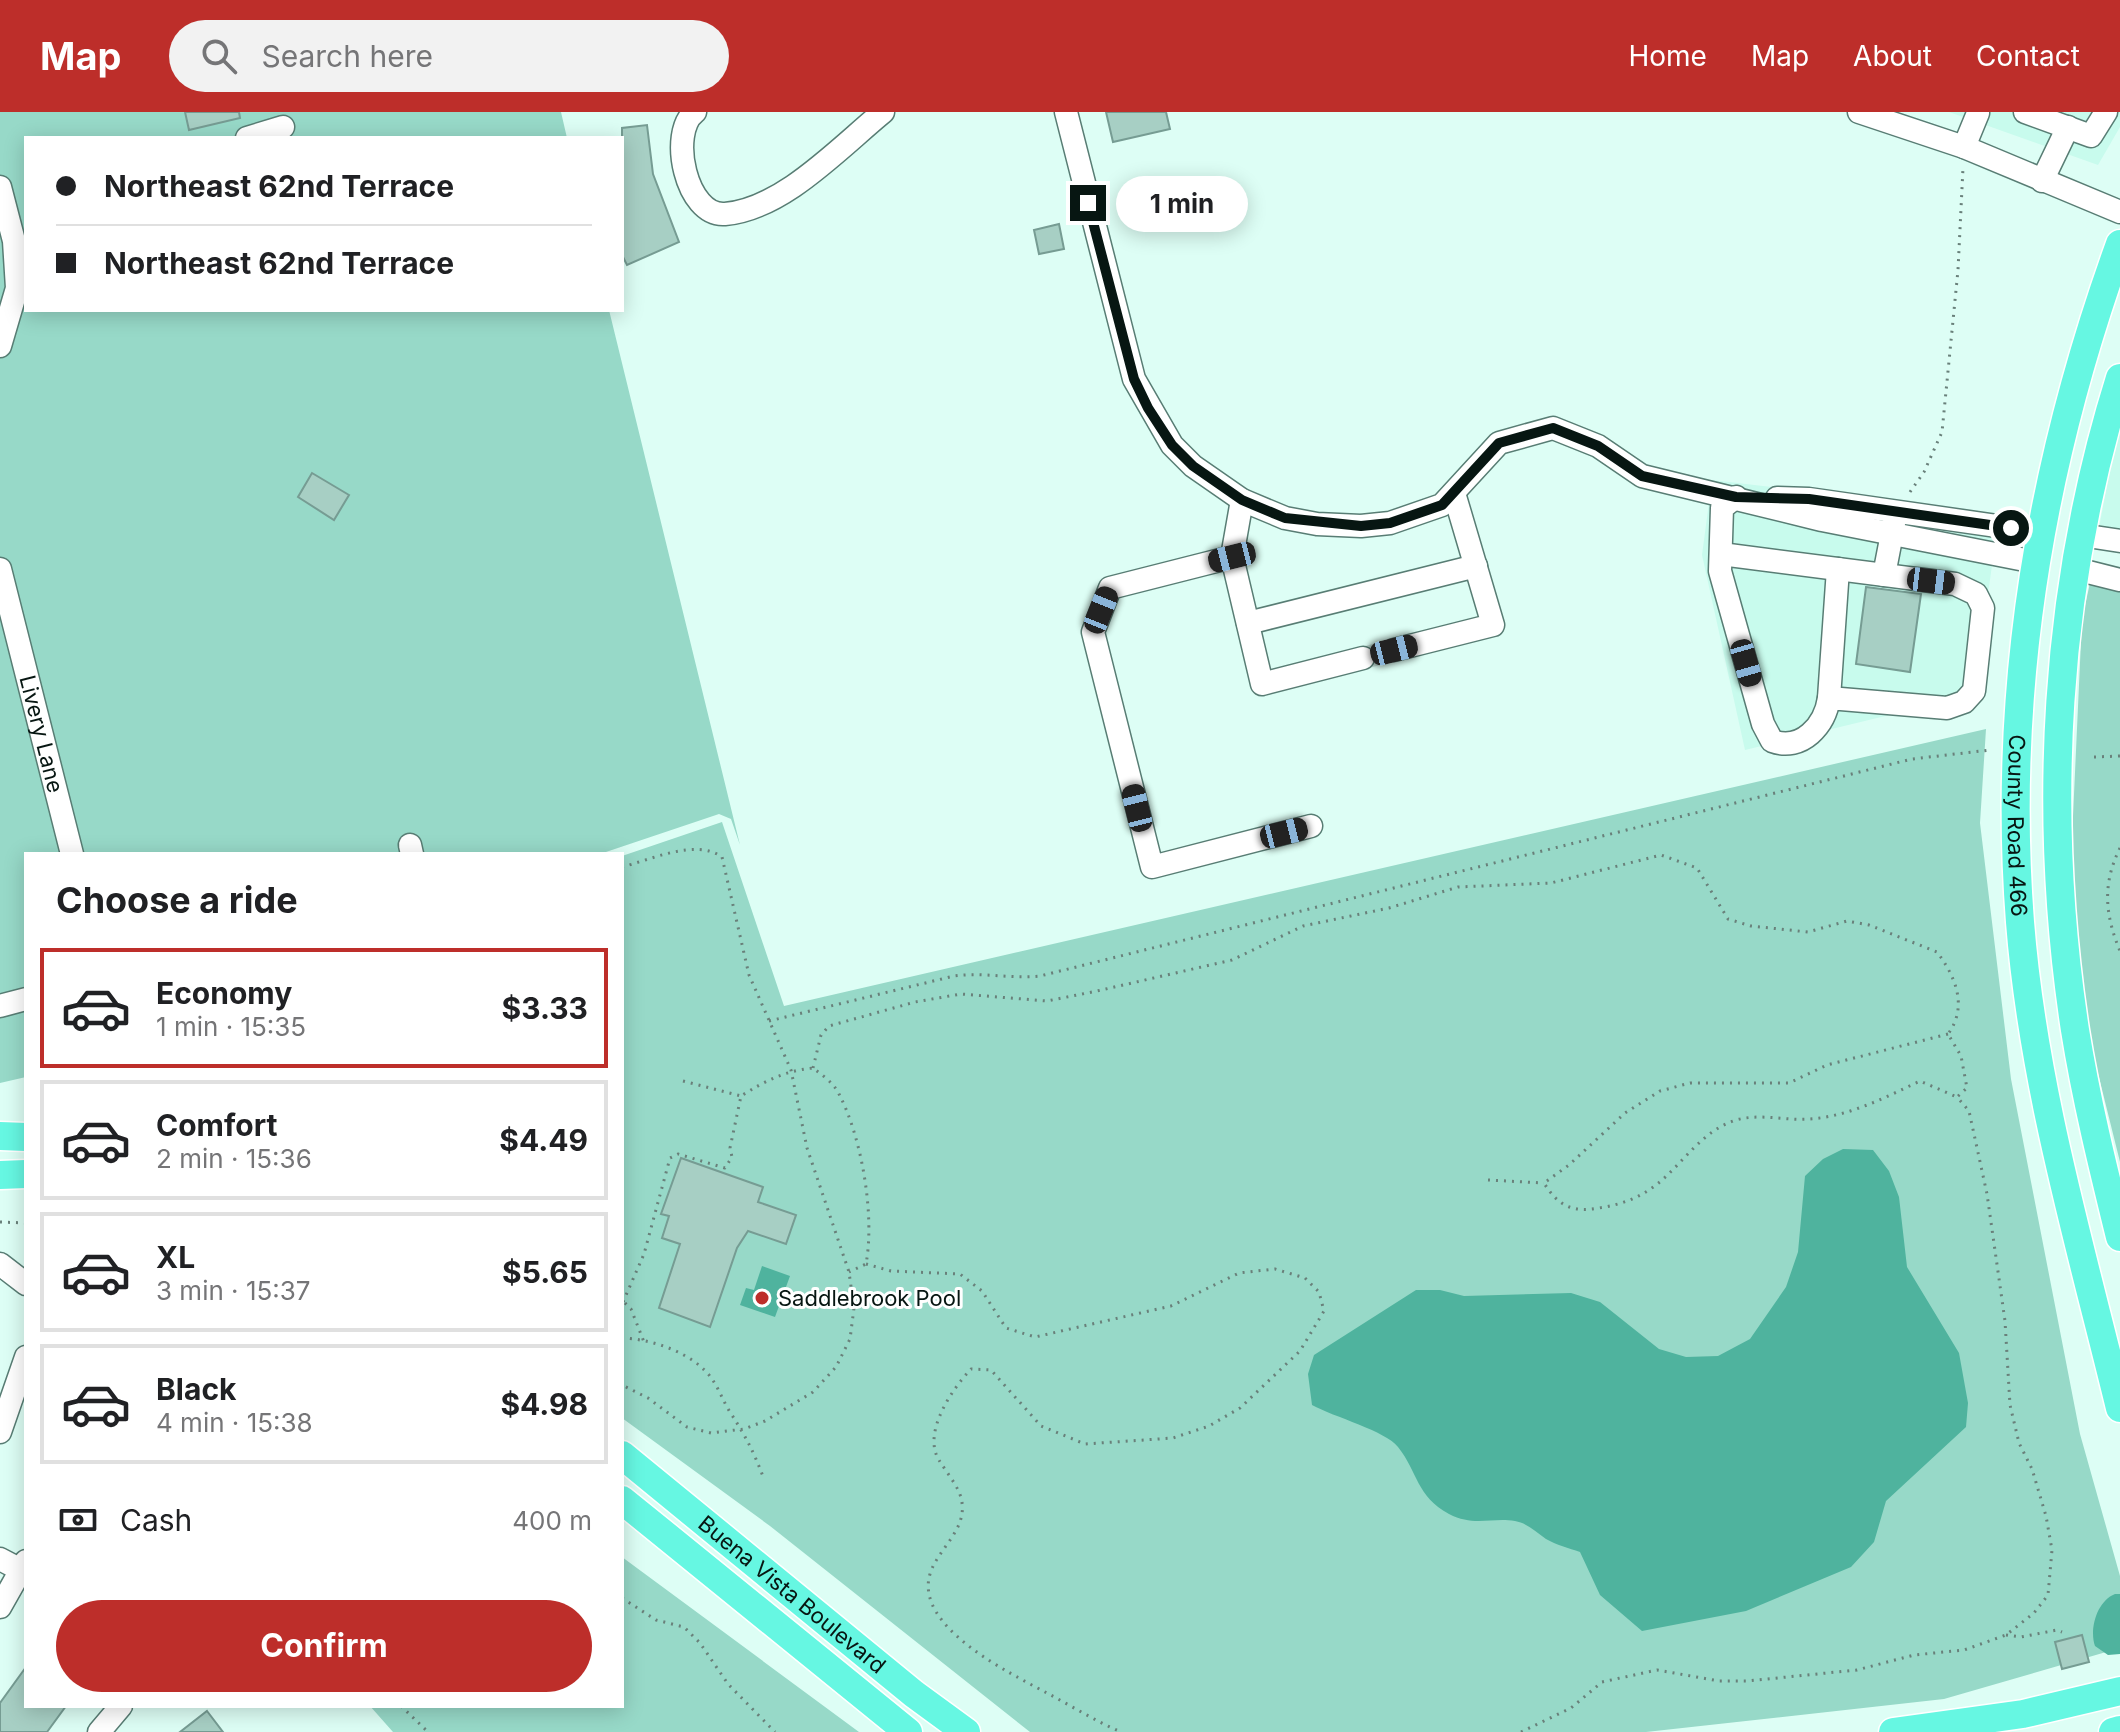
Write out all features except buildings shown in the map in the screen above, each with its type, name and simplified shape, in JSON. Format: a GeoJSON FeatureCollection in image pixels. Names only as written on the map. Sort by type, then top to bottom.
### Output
{"type":"FeatureCollection","features":[{"type":"Feature","properties":{"kind":"main road","name":"County Road 466"},"geometry":{"type":"LineString","coordinates":[[2120,244],[2081,361],[2039,532],[2022,656],[2016,784],[2020,923],[2036,1042],[2054,1135],[2120,1408]]}},
{"type":"Feature","properties":{"kind":"main road","name":"County Road 466"},"geometry":{"type":"LineString","coordinates":[[2120,378],[2105,425],[2081,535],[2062,672],[2056,772],[2061,914],[2075,1030],[2120,1237]]}},
{"type":"Feature","properties":{"kind":"main road"},"geometry":{"type":"LineString","coordinates":[[2056,455],[2059,516],[2076,569]]}},
{"type":"Feature","properties":{"kind":"main road"},"geometry":{"type":"LineString","coordinates":[[2039,532],[2056,574],[2062,672]]}},
{"type":"Feature","properties":{"kind":"main road"},"geometry":{"type":"LineString","coordinates":[[0,1136],[24,1137]]}},
{"type":"Feature","properties":{"kind":"main road"},"geometry":{"type":"LineString","coordinates":[[0,1175],[24,1174]]}},
{"type":"Feature","properties":{"kind":"main road","name":"Buena Vista Boulevard"},"geometry":{"type":"LineString","coordinates":[[624,1457],[902,1685],[966,1732]]}},
{"type":"Feature","properties":{"kind":"main road","name":"Buena Vista Boulevard"},"geometry":{"type":"LineString","coordinates":[[624,1502],[908,1732]]}},
{"type":"Feature","properties":{"kind":"main road"},"geometry":{"type":"LineString","coordinates":[[1893,1732],[2023,1714],[2120,1691]]}},
{"type":"Feature","properties":{"kind":"main road"},"geometry":{"type":"LineString","coordinates":[[2113,1732],[2120,1730]]}},
{"type":"Feature","properties":{"kind":"street"},"geometry":{"type":"LineString","coordinates":[[695,112],[685,120],[680,140],[693,193],[706,210],[723,214],[775,200],[883,112]]}},
{"type":"Feature","properties":{"kind":"street"},"geometry":{"type":"LineString","coordinates":[[1066,112],[1134,379],[1172,445],[1193,466],[1242,500],[1285,518],[1361,526],[1390,523],[1442,505],[1499,443],[1553,428],[1598,446],[1642,476],[1822,520],[2039,532]]}},
{"type":"Feature","properties":{"kind":"street"},"geometry":{"type":"LineString","coordinates":[[1859,112],[1964,147],[2120,212]]}},
{"type":"Feature","properties":{"kind":"street"},"geometry":{"type":"LineString","coordinates":[[1964,147],[1979,112]]}},
{"type":"Feature","properties":{"kind":"street"},"geometry":{"type":"LineString","coordinates":[[2037,114],[2091,136],[2106,112]]}},
{"type":"Feature","properties":{"kind":"street"},"geometry":{"type":"LineString","coordinates":[[254,136],[283,127]]}},
{"type":"Feature","properties":{"kind":"street"},"geometry":{"type":"LineString","coordinates":[[2042,181],[2068,127]]}},
{"type":"Feature","properties":{"kind":"street"},"geometry":{"type":"LineString","coordinates":[[0,187],[21,260],[17,288],[0,346]]}},
{"type":"Feature","properties":{"kind":"street"},"geometry":{"type":"LineString","coordinates":[[1394,650],[1493,625],[1454,493]]}},
{"type":"Feature","properties":{"kind":"street"},"geometry":{"type":"LineString","coordinates":[[1736,497],[1722,508],[1720,571],[1763,724],[1772,741],[1781,744],[1799,741],[1817,730],[1827,713],[1838,569]]}},
{"type":"Feature","properties":{"kind":"street"},"geometry":{"type":"LineString","coordinates":[[1242,500],[1232,557],[1262,684],[1363,658]]}},
{"type":"Feature","properties":{"kind":"street"},"geometry":{"type":"LineString","coordinates":[[1894,522],[2035,562]]}},
{"type":"Feature","properties":{"kind":"street"},"geometry":{"type":"LineString","coordinates":[[1884,575],[1894,522]]}},
{"type":"Feature","properties":{"kind":"street"},"geometry":{"type":"LineString","coordinates":[[2081,535],[2120,541]]}},
{"type":"Feature","properties":{"kind":"street"},"geometry":{"type":"LineString","coordinates":[[1721,554],[1955,584],[1976,594],[1983,608],[1974,691],[1964,702],[1947,708],[1829,698]]}},
{"type":"Feature","properties":{"kind":"street"},"geometry":{"type":"LineString","coordinates":[[1232,557],[1110,588],[1093,632],[1152,867],[1311,826]]}},
{"type":"Feature","properties":{"kind":"street"},"geometry":{"type":"LineString","coordinates":[[1248,623],[1476,566]]}},
{"type":"Feature","properties":{"kind":"street","name":"Livery Lane"},"geometry":{"type":"LineString","coordinates":[[0,569],[71,852]]}},
{"type":"Feature","properties":{"kind":"street"},"geometry":{"type":"LineString","coordinates":[[2076,569],[2120,580]]}},
{"type":"Feature","properties":{"kind":"street"},"geometry":{"type":"LineString","coordinates":[[0,1006],[24,1000]]}},
{"type":"Feature","properties":{"kind":"street"},"geometry":{"type":"LineString","coordinates":[[0,1264],[24,1282]]}},
{"type":"Feature","properties":{"kind":"street"},"geometry":{"type":"LineString","coordinates":[[0,1432],[18,1406],[22,1384]]}},
{"type":"Feature","properties":{"kind":"street"},"geometry":{"type":"LineString","coordinates":[[0,1559],[24,1566],[0,1607]]}},
{"type":"Feature","properties":{"kind":"street"},"geometry":{"type":"LineString","coordinates":[[99,1732],[119,1708]]}},
{"type":"Feature","properties":{"kind":"path"},"geometry":{"type":"LineString","coordinates":[[1894,522],[1924,472],[1942,432],[1958,270],[1964,147]]}},
{"type":"Feature","properties":{"kind":"path"},"geometry":{"type":"LineString","coordinates":[[769,1021],[954,976],[980,973],[1016,979],[1040,976],[1912,759],[1990,750]]}},
{"type":"Feature","properties":{"kind":"path"},"geometry":{"type":"LineString","coordinates":[[2094,757],[2120,756]]}},
{"type":"Feature","properties":{"kind":"path"},"geometry":{"type":"LineString","coordinates":[[2120,848],[2109,871],[2106,900],[2108,923],[2120,951]]}},
{"type":"Feature","properties":{"kind":"path"},"geometry":{"type":"LineString","coordinates":[[624,866],[692,849],[713,850],[722,857],[749,975],[791,1070],[807,1148],[849,1272],[854,1308],[850,1339],[836,1367],[813,1392],[765,1421],[744,1429],[711,1433],[687,1427],[648,1398],[624,1386]]}},
{"type":"Feature","properties":{"kind":"path"},"geometry":{"type":"LineString","coordinates":[[813,1068],[821,1035],[829,1026],[915,1002],[961,994],[1047,1001],[1232,960],[1303,926],[1389,908],[1458,887],[1551,883],[1661,855],[1697,868],[1728,919],[1751,926],[1808,932],[1847,921],[1869,925],[1937,952],[1955,984],[1959,1019],[1948,1034],[1827,1065],[1789,1083],[1690,1083],[1660,1091],[1635,1104],[1569,1165],[1544,1183],[1488,1180]]}},
{"type":"Feature","properties":{"kind":"path"},"geometry":{"type":"LineString","coordinates":[[1948,1034],[1961,1056],[1966,1074],[1967,1088],[1957,1097]]}},
{"type":"Feature","properties":{"kind":"path"},"geometry":{"type":"LineString","coordinates":[[624,1300],[644,1254],[670,1158],[678,1154],[725,1168],[732,1157],[730,1148],[741,1096],[766,1079],[791,1070],[813,1068],[839,1093],[858,1152],[870,1224],[866,1264]]}},
{"type":"Feature","properties":{"kind":"path"},"geometry":{"type":"LineString","coordinates":[[683,1081],[741,1096]]}},
{"type":"Feature","properties":{"kind":"path"},"geometry":{"type":"LineString","coordinates":[[1521,1732],[1571,1708],[1602,1682],[1657,1670],[1719,1681],[1747,1681],[1857,1670],[1914,1655],[1964,1650],[2006,1635],[2034,1613],[2048,1595],[2052,1550],[2046,1516],[2032,1469],[2019,1443],[2010,1405],[2005,1321],[1987,1194],[1969,1111],[1957,1097],[1920,1081],[1851,1112],[1809,1119],[1755,1116],[1734,1121],[1708,1135],[1656,1185],[1615,1206],[1579,1212],[1566,1208],[1544,1183]]}},
{"type":"Feature","properties":{"kind":"path"},"geometry":{"type":"LineString","coordinates":[[0,1222],[24,1223]]}},
{"type":"Feature","properties":{"kind":"path"},"geometry":{"type":"LineString","coordinates":[[849,1272],[866,1264],[891,1271],[960,1274],[982,1291],[1006,1328],[1035,1337],[1171,1306],[1239,1273],[1275,1269],[1305,1278],[1319,1292],[1324,1311],[1300,1351],[1240,1408],[1209,1426],[1185,1434],[1085,1444],[1041,1426],[991,1370],[971,1369],[958,1382],[942,1414],[932,1441],[937,1458],[962,1502],[958,1525],[930,1572],[928,1591],[935,1608],[956,1634],[1007,1674],[1121,1732]]}},
{"type":"Feature","properties":{"kind":"path"},"geometry":{"type":"LineString","coordinates":[[624,1303],[631,1309],[644,1342]]}},
{"type":"Feature","properties":{"kind":"path"},"geometry":{"type":"LineString","coordinates":[[624,1338],[644,1342],[695,1362],[711,1377],[730,1413],[744,1429],[764,1479]]}},
{"type":"Feature","properties":{"kind":"path"},"geometry":{"type":"LineString","coordinates":[[624,1599],[656,1620],[684,1627],[728,1684],[775,1732]]}},
{"type":"Feature","properties":{"kind":"path"},"geometry":{"type":"LineString","coordinates":[[2006,1635],[2021,1637],[2057,1630],[2062,1632]]}},
{"type":"Feature","properties":{"kind":"path"},"geometry":{"type":"LineString","coordinates":[[403,1708],[428,1732]]}},
{"type":"Feature","properties":{"kind":"shaded area"},"geometry":{"type":"Polygon","coordinates":[[[0,112],[561,112],[567,136],[24,136],[24,312],[609,312],[740,845],[731,819],[719,814],[606,852],[24,852],[24,1077],[0,1083],[0,112]]]}},
{"type":"Feature","properties":{"kind":"shaded area"},"geometry":{"type":"Polygon","coordinates":[[[1949,112],[2120,112],[2120,127],[2098,165],[1949,112]]]}},
{"type":"Feature","properties":{"kind":"shaded area"},"geometry":{"type":"Polygon","coordinates":[[[2120,415],[2120,531],[2099,528],[2120,415]]]}},
{"type":"Feature","properties":{"kind":"shaded area"},"geometry":{"type":"Polygon","coordinates":[[[1712,480],[1999,514],[1989,587],[1977,629],[1972,695],[1745,750],[1702,555],[1712,480]]]}},
{"type":"Feature","properties":{"kind":"shaded area"},"geometry":{"type":"Polygon","coordinates":[[[2090,583],[2120,590],[2120,1162],[2088,1033],[2071,860],[2082,619],[2090,583]]]}},
{"type":"Feature","properties":{"kind":"shaded area"},"geometry":{"type":"Polygon","coordinates":[[[1986,729],[1980,823],[2011,1079],[2080,1434],[2120,1576],[2120,1648],[1944,1699],[1646,1732],[1030,1732],[770,1526],[624,1419],[624,855],[722,822],[784,1006],[1986,729]]]}},
{"type":"Feature","properties":{"kind":"shaded area"},"geometry":{"type":"Polygon","coordinates":[[[1843,1149],[1873,1150],[1889,1171],[1899,1197],[1907,1267],[1959,1353],[1968,1403],[1966,1427],[1886,1501],[1874,1542],[1851,1567],[1746,1611],[1642,1631],[1600,1595],[1580,1552],[1550,1541],[1519,1522],[1475,1521],[1449,1514],[1430,1499],[1405,1456],[1392,1441],[1312,1405],[1308,1374],[1314,1355],[1416,1290],[1440,1290],[1464,1296],[1571,1293],[1600,1302],[1659,1349],[1686,1357],[1718,1356],[1750,1339],[1786,1287],[1798,1252],[1805,1176],[1823,1159],[1843,1149]]]}},
{"type":"Feature","properties":{"kind":"shaded area","name":"Saddlebrook Pool"},"geometry":{"type":"Polygon","coordinates":[[[762,1266],[790,1276],[775,1317],[740,1305],[746,1288],[754,1290],[762,1266]]]}},
{"type":"Feature","properties":{"kind":"shaded area"},"geometry":{"type":"Polygon","coordinates":[[[624,1558],[859,1732],[393,1732],[372,1708],[624,1708],[624,1558]]]}},
{"type":"Feature","properties":{"kind":"shaded area"},"geometry":{"type":"Polygon","coordinates":[[[2115,1594],[2120,1594],[2120,1654],[2108,1655],[2095,1646],[2093,1632],[2099,1609],[2115,1594]]]}},
{"type":"Feature","properties":{"kind":"tunnel"},"geometry":{"type":"LineString","coordinates":[[1363,658],[1394,650]]}},
{"type":"Feature","properties":{"kind":"place","name":"Saddlebrook Pool"},"geometry":{"type":"Point","coordinates":[762,1298]}},
{"type":"Feature","properties":{"kind":"route"},"geometry":{"type":"LineString","coordinates":[[1088,203],[1134,379],[1148,408],[1172,445],[1193,466],[1242,500],[1285,518],[1317,524],[1361,526],[1390,523],[1442,505],[1499,443],[1553,428],[1598,446],[1642,476],[1736,497],[1809,499],[2011,528]]}}]}
